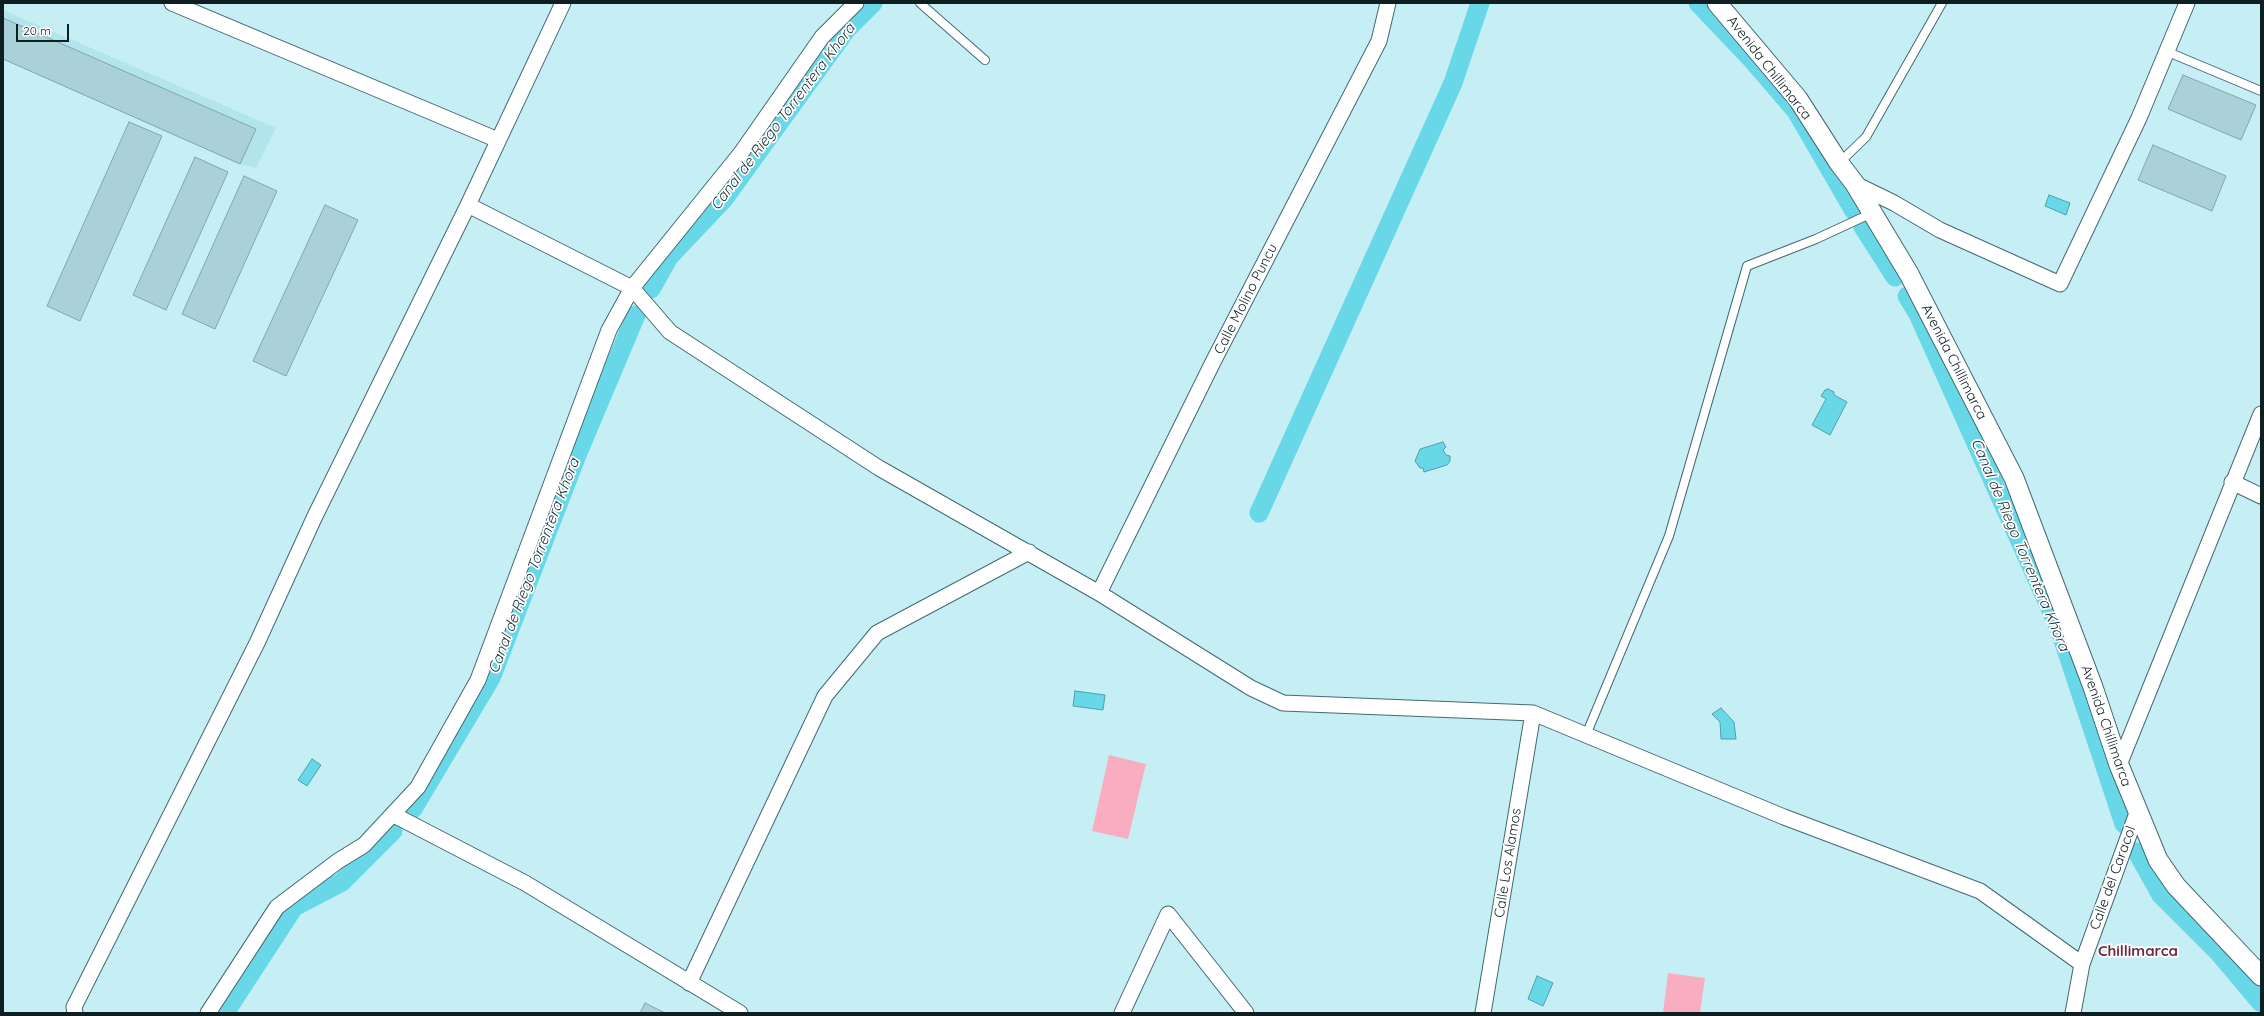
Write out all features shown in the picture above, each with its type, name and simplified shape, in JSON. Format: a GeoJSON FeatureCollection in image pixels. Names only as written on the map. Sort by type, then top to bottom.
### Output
{"type":"FeatureCollection","features":[{"type":"Feature","properties":{"kind":"street"},"geometry":{"type":"LineString","coordinates":[[172,3],[498,140]]}},
{"type":"Feature","properties":{"kind":"street"},"geometry":{"type":"LineString","coordinates":[[75,1013],[74,1007],[257,643],[315,516],[468,205],[563,3]]}},
{"type":"Feature","properties":{"kind":"street"},"geometry":{"type":"LineString","coordinates":[[208,1013],[277,906],[338,861],[364,845],[394,815],[418,787],[478,680],[609,330],[632,288],[741,153],[822,37],[856,3]]}},
{"type":"Feature","properties":{"kind":"street","name":"Calle Molino Puncu"},"geometry":{"type":"LineString","coordinates":[[1099,593],[1213,362],[1379,42],[1388,3]]}},
{"type":"Feature","properties":{"kind":"street","name":"Avenida Chillimarca"},"geometry":{"type":"LineString","coordinates":[[1718,3],[1798,99],[1839,163],[1855,184],[1909,274],[2014,478],[2093,687],[2137,813],[2158,860],[2176,886],[2261,976]]}},
{"type":"Feature","properties":{"kind":"street"},"geometry":{"type":"LineString","coordinates":[[1855,184],[1894,203],[1940,230],[2060,284],[2168,52],[2187,3]]}},
{"type":"Feature","properties":{"kind":"street"},"geometry":{"type":"LineString","coordinates":[[468,205],[632,288],[670,332],[879,468],[1029,552],[1099,593],[1252,688],[1283,703],[1533,713],[1784,817],[1980,890],[2082,964]]}},
{"type":"Feature","properties":{"kind":"street"},"geometry":{"type":"LineString","coordinates":[[2119,765],[2232,482],[2261,414]]}},
{"type":"Feature","properties":{"kind":"street"},"geometry":{"type":"LineString","coordinates":[[2232,482],[2261,496]]}},
{"type":"Feature","properties":{"kind":"street"},"geometry":{"type":"LineString","coordinates":[[689,984],[825,696],[877,633],[1029,552]]}},
{"type":"Feature","properties":{"kind":"street","name":"Calle Los Alamos"},"geometry":{"type":"LineString","coordinates":[[1484,1013],[1533,713]]}},
{"type":"Feature","properties":{"kind":"street","name":"Calle del Caracol"},"geometry":{"type":"LineString","coordinates":[[2073,1013],[2082,964],[2137,813]]}},
{"type":"Feature","properties":{"kind":"street"},"geometry":{"type":"LineString","coordinates":[[394,815],[525,882],[615,936],[689,984],[740,1013]]}},
{"type":"Feature","properties":{"kind":"street"},"geometry":{"type":"LineString","coordinates":[[1122,1013],[1168,914],[1246,1013]]}},
{"type":"Feature","properties":{"kind":"lane"},"geometry":{"type":"LineString","coordinates":[[920,3],[985,60]]}},
{"type":"Feature","properties":{"kind":"lane"},"geometry":{"type":"LineString","coordinates":[[1839,163],[1866,137],[1942,3]]}},
{"type":"Feature","properties":{"kind":"lane"},"geometry":{"type":"LineString","coordinates":[[2168,52],[2261,91]]}},
{"type":"Feature","properties":{"kind":"lane"},"geometry":{"type":"LineString","coordinates":[[1586,735],[1669,536],[1746,266],[1816,239],[1872,213]]}},
{"type":"Feature","properties":{"kind":"shaded area"},"geometry":{"type":"Polygon","coordinates":[[[3,10],[276,128],[256,168],[240,164],[3,59],[3,10]]]}},
{"type":"Feature","properties":{"kind":"shaded area"},"geometry":{"type":"Polygon","coordinates":[[[1109,755],[1146,764],[1128,839],[1092,831],[1109,755]]]}},
{"type":"Feature","properties":{"kind":"shaded area"},"geometry":{"type":"Polygon","coordinates":[[[1668,973],[1705,978],[1700,1013],[1663,1013],[1668,973]]]}},
{"type":"Feature","properties":{"kind":"water"},"geometry":{"type":"Polygon","coordinates":[[[2049,195],[2070,203],[2066,215],[2045,206],[2049,195]]]}},
{"type":"Feature","properties":{"kind":"water"},"geometry":{"type":"Polygon","coordinates":[[[1828,389],[1834,392],[1834,395],[1847,402],[1830,435],[1812,425],[1826,399],[1821,396],[1825,390],[1828,389]]]}},
{"type":"Feature","properties":{"kind":"water"},"geometry":{"type":"Polygon","coordinates":[[[1443,442],[1446,447],[1443,450],[1446,455],[1450,456],[1450,461],[1447,465],[1424,472],[1423,468],[1420,468],[1415,461],[1420,449],[1443,442]]]}},
{"type":"Feature","properties":{"kind":"water"},"geometry":{"type":"Polygon","coordinates":[[[1075,691],[1105,695],[1103,710],[1073,706],[1075,691]]]}},
{"type":"Feature","properties":{"kind":"water"},"geometry":{"type":"Polygon","coordinates":[[[1721,708],[1734,722],[1736,739],[1721,739],[1720,722],[1712,714],[1721,708]]]}},
{"type":"Feature","properties":{"kind":"water"},"geometry":{"type":"Polygon","coordinates":[[[312,759],[321,765],[307,786],[298,780],[312,759]]]}},
{"type":"Feature","properties":{"kind":"water"},"geometry":{"type":"Polygon","coordinates":[[[1537,976],[1553,983],[1543,1006],[1528,999],[1537,976]]]}},
{"type":"Feature","properties":{"kind":"building"},"geometry":{"type":"Polygon","coordinates":[[[3,18],[256,129],[240,164],[3,59],[3,18]]]}},
{"type":"Feature","properties":{"kind":"building"},"geometry":{"type":"Polygon","coordinates":[[[2183,75],[2256,105],[2241,140],[2168,109],[2183,75]]]}},
{"type":"Feature","properties":{"kind":"building"},"geometry":{"type":"Polygon","coordinates":[[[129,122],[162,136],[80,321],[47,306],[129,122]]]}},
{"type":"Feature","properties":{"kind":"building"},"geometry":{"type":"Polygon","coordinates":[[[2153,145],[2226,176],[2212,211],[2138,180],[2153,145]]]}},
{"type":"Feature","properties":{"kind":"building"},"geometry":{"type":"Polygon","coordinates":[[[195,157],[228,172],[166,310],[133,295],[195,157]]]}},
{"type":"Feature","properties":{"kind":"building"},"geometry":{"type":"Polygon","coordinates":[[[244,176],[277,191],[215,329],[182,314],[244,176]]]}},
{"type":"Feature","properties":{"kind":"building"},"geometry":{"type":"Polygon","coordinates":[[[325,205],[358,220],[286,376],[253,361],[325,205]]]}},
{"type":"Feature","properties":{"kind":"building"},"geometry":{"type":"Polygon","coordinates":[[[645,1003],[665,1013],[640,1013],[645,1003]]]}},
{"type":"Feature","properties":{"kind":"waterway","name":"Canal de Riego Torrentera Khora"},"geometry":{"type":"LineString","coordinates":[[651,289],[669,257],[724,199],[847,29],[873,3]]}},
{"type":"Feature","properties":{"kind":"waterway"},"geometry":{"type":"LineString","coordinates":[[1259,513],[1453,83],[1480,3]]}},
{"type":"Feature","properties":{"kind":"waterway","name":"Canal de Riego Torrentera Khora"},"geometry":{"type":"LineString","coordinates":[[1698,3],[1754,62],[1796,111],[1854,211]]}},
{"type":"Feature","properties":{"kind":"waterway","name":"Canal de Riego Torrentera Khora"},"geometry":{"type":"LineString","coordinates":[[1863,227],[1895,277]]}},
{"type":"Feature","properties":{"kind":"waterway","name":"Canal de Riego Torrentera Khora"},"geometry":{"type":"LineString","coordinates":[[1907,296],[1918,314],[2059,628],[2124,824]]}},
{"type":"Feature","properties":{"kind":"waterway","name":"Canal de Riego Torrentera Khora"},"geometry":{"type":"LineString","coordinates":[[413,809],[491,678],[577,455],[636,315]]}},
{"type":"Feature","properties":{"kind":"waterway","name":"Canal de Riego Torrentera Khora"},"geometry":{"type":"LineString","coordinates":[[225,1013],[294,907],[342,882],[393,831]]}},
{"type":"Feature","properties":{"kind":"waterway","name":"Canal de Riego Torrentera Khora"},"geometry":{"type":"LineString","coordinates":[[2137,852],[2161,895],[2218,952],[2261,1003]]}},
{"type":"Feature","properties":{"kind":"district","name":"Chillimarca"},"geometry":{"type":"Point","coordinates":[2138,951]}}]}
